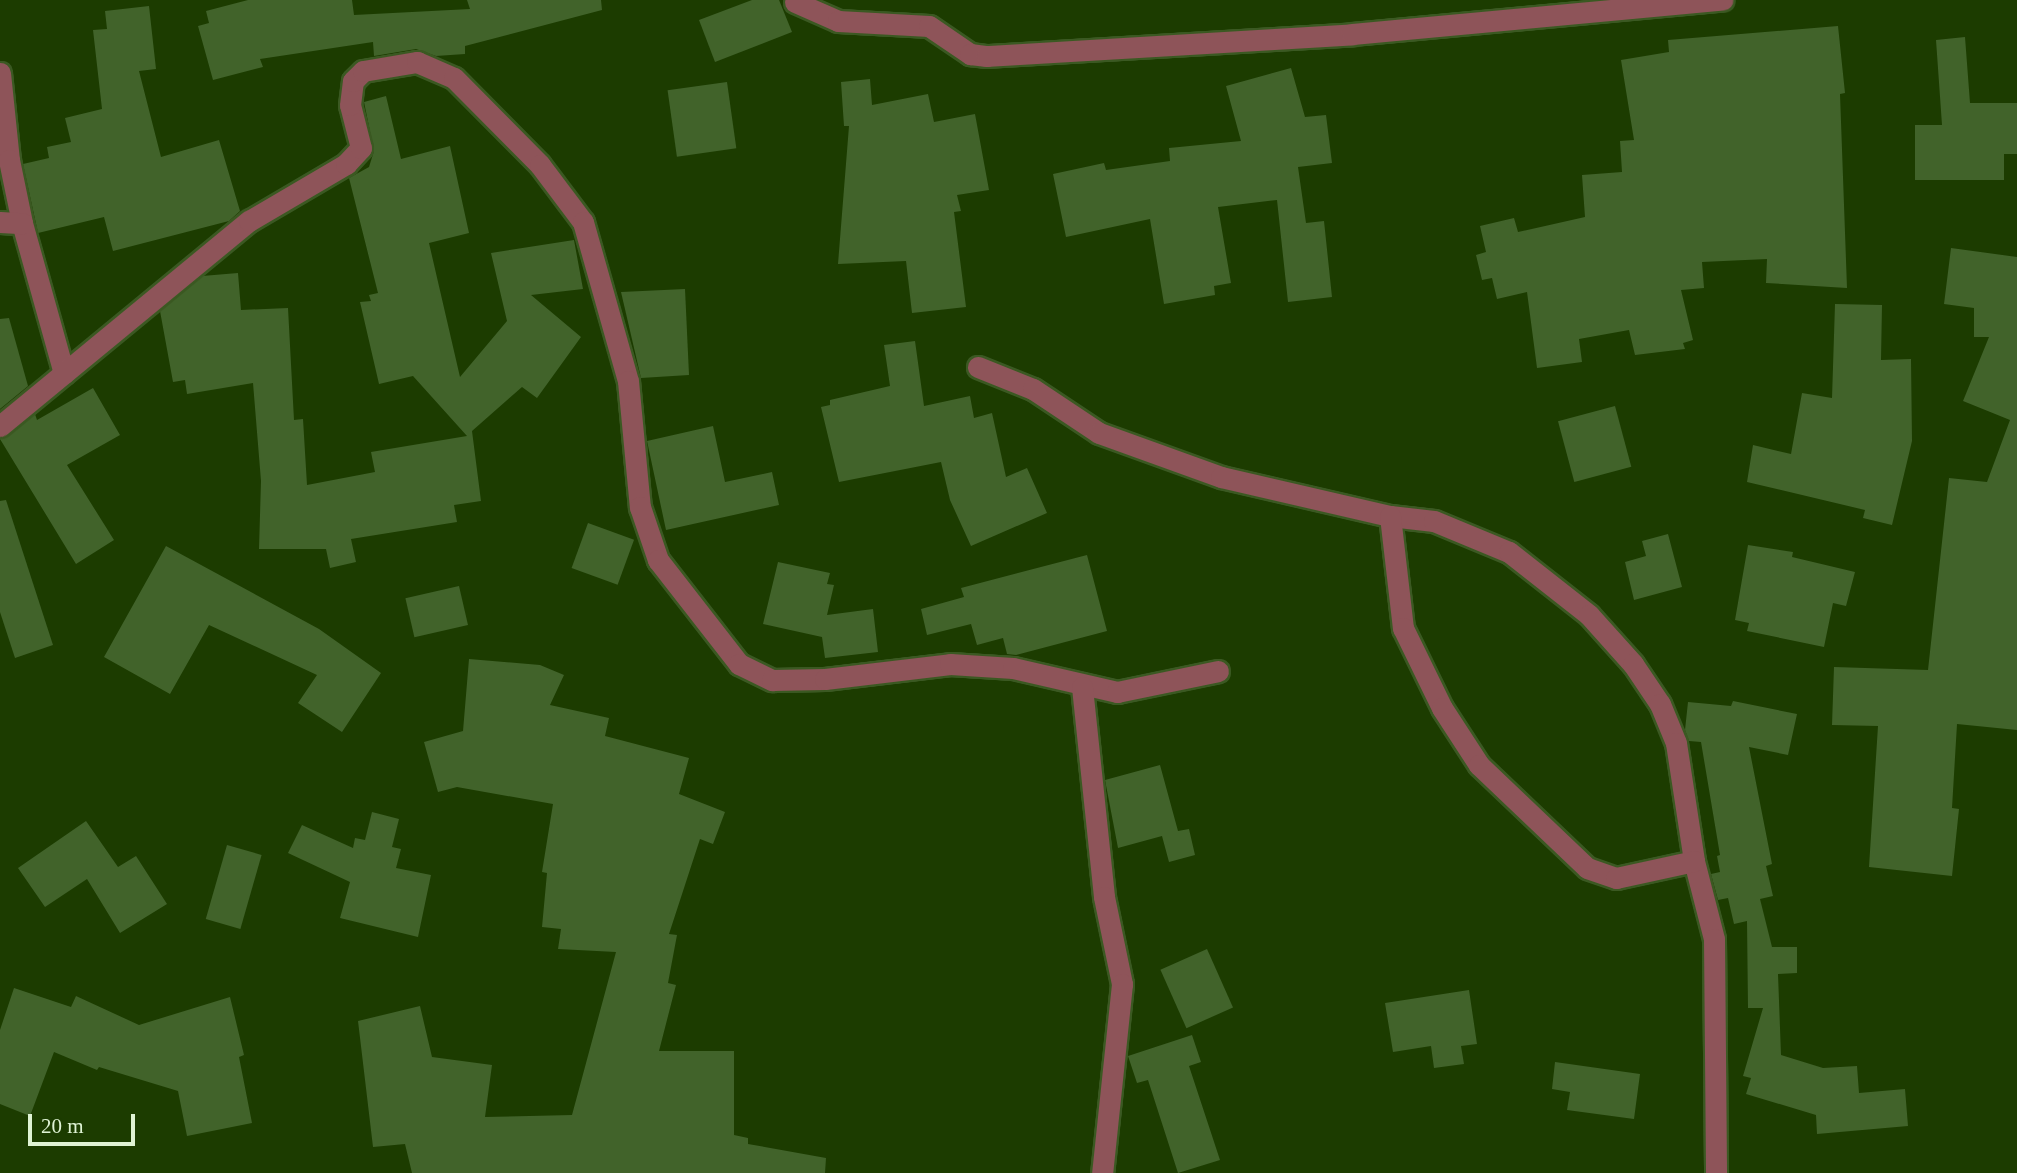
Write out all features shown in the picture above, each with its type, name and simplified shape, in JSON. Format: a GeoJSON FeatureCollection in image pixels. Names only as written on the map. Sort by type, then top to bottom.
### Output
{"type":"FeatureCollection","features":[{"type":"Feature","properties":{"kind":"street"},"geometry":{"type":"LineString","coordinates":[[795,2],[838,21],[929,26],[970,54],[987,56],[1352,34],[1722,0]]}},
{"type":"Feature","properties":{"kind":"street"},"geometry":{"type":"LineString","coordinates":[[0,426],[249,222],[346,164],[360,148],[351,105],[353,81],[363,71],[417,62],[454,78],[540,165],[583,222],[628,381],[640,507],[658,560],[739,664],[772,680],[825,679],[950,664],[1013,668],[1082,687],[1117,692],[1218,671]]}},
{"type":"Feature","properties":{"kind":"street"},"geometry":{"type":"LineString","coordinates":[[0,73],[9,160],[22,223],[64,373]]}},
{"type":"Feature","properties":{"kind":"street"},"geometry":{"type":"LineString","coordinates":[[0,222],[22,223]]}},
{"type":"Feature","properties":{"kind":"street"},"geometry":{"type":"LineString","coordinates":[[978,367],[1033,389],[1099,433],[1222,477],[1390,516],[1434,521],[1509,552],[1589,615],[1633,664],[1660,704],[1676,743],[1694,861],[1714,939],[1716,1173]]}},
{"type":"Feature","properties":{"kind":"street"},"geometry":{"type":"LineString","coordinates":[[1390,516],[1403,628],[1442,708],[1479,765],[1587,869],[1616,878],[1694,861]]}},
{"type":"Feature","properties":{"kind":"street"},"geometry":{"type":"LineString","coordinates":[[1082,687],[1104,897],[1122,984],[1102,1173]]}},
{"type":"Feature","properties":{"kind":"building"},"geometry":{"type":"Polygon","coordinates":[[[248,0],[352,0],[354,15],[470,9],[467,0],[601,0],[602,10],[465,46],[465,54],[436,56],[416,49],[374,56],[373,42],[260,59],[263,67],[213,80],[198,26],[209,23],[206,11],[248,0]]]}},
{"type":"Feature","properties":{"kind":"building"},"geometry":{"type":"Polygon","coordinates":[[[752,0],[779,0],[792,32],[715,62],[699,20],[752,0]]]}},
{"type":"Feature","properties":{"kind":"building"},"geometry":{"type":"Polygon","coordinates":[[[149,6],[156,69],[139,71],[161,157],[219,140],[240,211],[229,221],[113,251],[104,217],[38,233],[23,164],[49,158],[47,147],[71,142],[65,118],[102,109],[93,30],[107,29],[105,11],[149,6]]]}},
{"type":"Feature","properties":{"kind":"building"},"geometry":{"type":"Polygon","coordinates":[[[1838,26],[1845,93],[1840,94],[1847,288],[1766,283],[1767,259],[1702,262],[1704,288],[1681,290],[1693,340],[1683,343],[1685,349],[1635,355],[1629,330],[1579,339],[1582,362],[1537,368],[1527,292],[1497,299],[1492,278],[1482,280],[1476,255],[1486,252],[1480,226],[1514,218],[1518,232],[1585,217],[1582,175],[1622,172],[1620,141],[1634,140],[1621,60],[1669,52],[1668,40],[1838,26]]]}},
{"type":"Feature","properties":{"kind":"building"},"geometry":{"type":"Polygon","coordinates":[[[1965,37],[1970,103],[2017,103],[2017,154],[2004,154],[2004,180],[1915,180],[1915,125],[1942,125],[1936,40],[1965,37]]]}},
{"type":"Feature","properties":{"kind":"building"},"geometry":{"type":"Polygon","coordinates":[[[1291,68],[1305,117],[1326,115],[1332,163],[1298,167],[1306,223],[1324,221],[1332,297],[1288,302],[1277,200],[1218,207],[1231,283],[1214,286],[1215,295],[1164,304],[1150,219],[1066,237],[1053,174],[1104,163],[1106,170],[1170,161],[1169,148],[1241,141],[1226,86],[1291,68]]]}},
{"type":"Feature","properties":{"kind":"building"},"geometry":{"type":"Polygon","coordinates":[[[870,79],[872,105],[928,94],[934,122],[975,114],[989,190],[957,195],[961,211],[954,212],[966,307],[912,313],[906,261],[838,264],[849,126],[844,126],[841,82],[870,79]]]}},
{"type":"Feature","properties":{"kind":"building"},"geometry":{"type":"Polygon","coordinates":[[[727,82],[736,148],[677,157],[668,90],[727,82]]]}},
{"type":"Feature","properties":{"kind":"building"},"geometry":{"type":"Polygon","coordinates":[[[386,96],[401,159],[450,146],[469,233],[429,243],[460,377],[507,321],[491,253],[574,240],[583,289],[531,295],[581,337],[537,398],[522,387],[472,431],[481,501],[454,505],[457,522],[351,539],[356,562],[330,568],[326,549],[259,549],[261,481],[253,383],[187,394],[185,380],[173,382],[160,311],[202,276],[238,273],[241,310],[288,308],[294,420],[303,419],[307,485],[375,472],[371,452],[467,436],[413,376],[379,384],[360,302],[371,301],[369,295],[378,293],[349,178],[369,167],[374,151],[364,102],[386,96]]]}},
{"type":"Feature","properties":{"kind":"building"},"geometry":{"type":"Polygon","coordinates":[[[1951,248],[2017,257],[2017,730],[1957,724],[1952,808],[1959,809],[1952,876],[1869,867],[1878,726],[1832,725],[1834,667],[1928,670],[1949,478],[1987,482],[2010,420],[1963,401],[1989,337],[1974,337],[1974,308],[1944,304],[1951,248]]]}},
{"type":"Feature","properties":{"kind":"building"},"geometry":{"type":"Polygon","coordinates":[[[685,289],[689,375],[641,378],[621,292],[685,289]]]}},
{"type":"Feature","properties":{"kind":"building"},"geometry":{"type":"Polygon","coordinates":[[[1835,304],[1882,305],[1881,360],[1911,359],[1912,441],[1892,525],[1863,518],[1865,510],[1747,482],[1753,445],[1791,454],[1802,393],[1832,398],[1835,304]]]}},
{"type":"Feature","properties":{"kind":"building"},"geometry":{"type":"Polygon","coordinates":[[[9,318],[28,386],[0,409],[0,319],[9,318]]]}},
{"type":"Feature","properties":{"kind":"building"},"geometry":{"type":"Polygon","coordinates":[[[915,341],[924,406],[970,396],[974,418],[992,413],[1006,477],[1027,468],[1047,513],[971,546],[950,500],[941,462],[839,482],[821,407],[830,405],[830,400],[890,386],[884,345],[915,341]]]}},
{"type":"Feature","properties":{"kind":"building"},"geometry":{"type":"Polygon","coordinates":[[[93,388],[120,435],[67,465],[114,540],[76,564],[0,439],[35,414],[37,420],[93,388]]]}},
{"type":"Feature","properties":{"kind":"building"},"geometry":{"type":"Polygon","coordinates":[[[1615,406],[1631,467],[1574,482],[1558,421],[1615,406]]]}},
{"type":"Feature","properties":{"kind":"building"},"geometry":{"type":"Polygon","coordinates":[[[713,426],[725,482],[772,472],[779,505],[666,530],[647,441],[713,426]]]}},
{"type":"Feature","properties":{"kind":"building"},"geometry":{"type":"Polygon","coordinates":[[[6,500],[53,645],[15,658],[0,612],[0,501],[6,500]]]}},
{"type":"Feature","properties":{"kind":"building"},"geometry":{"type":"Polygon","coordinates":[[[588,523],[634,540],[618,585],[572,568],[588,523]]]}},
{"type":"Feature","properties":{"kind":"building"},"geometry":{"type":"Polygon","coordinates":[[[1668,534],[1682,587],[1634,600],[1625,562],[1646,556],[1642,541],[1668,534]]]}},
{"type":"Feature","properties":{"kind":"building"},"geometry":{"type":"Polygon","coordinates":[[[1748,545],[1793,552],[1792,557],[1855,572],[1846,606],[1833,603],[1824,647],[1747,631],[1749,623],[1735,620],[1748,545]]]}},
{"type":"Feature","properties":{"kind":"building"},"geometry":{"type":"Polygon","coordinates":[[[166,546],[319,629],[381,673],[342,732],[298,703],[317,675],[209,625],[170,694],[104,657],[166,546]]]}},
{"type":"Feature","properties":{"kind":"building"},"geometry":{"type":"Polygon","coordinates":[[[1087,555],[1107,631],[1016,655],[1007,654],[1003,638],[977,645],[971,624],[927,635],[921,609],[964,597],[961,588],[1087,555]]]}},
{"type":"Feature","properties":{"kind":"building"},"geometry":{"type":"Polygon","coordinates":[[[778,562],[830,573],[827,584],[834,585],[827,615],[873,609],[878,652],[825,658],[822,637],[763,624],[778,562]]]}},
{"type":"Feature","properties":{"kind":"building"},"geometry":{"type":"Polygon","coordinates":[[[459,586],[468,625],[414,637],[405,598],[459,586]]]}},
{"type":"Feature","properties":{"kind":"building"},"geometry":{"type":"Polygon","coordinates":[[[469,659],[540,665],[564,675],[550,705],[609,718],[605,736],[689,758],[679,794],[725,812],[713,844],[700,839],[669,934],[677,935],[668,983],[676,985],[659,1051],[734,1051],[734,1135],[748,1138],[748,1144],[826,1158],[825,1173],[412,1173],[405,1144],[373,1147],[358,1021],[420,1006],[432,1057],[492,1065],[485,1117],[572,1115],[616,952],[558,949],[561,929],[542,927],[547,873],[542,872],[553,804],[457,787],[438,792],[424,742],[463,731],[469,659]]]}},
{"type":"Feature","properties":{"kind":"building"},"geometry":{"type":"Polygon","coordinates":[[[1733,701],[1797,714],[1788,755],[1749,747],[1772,864],[1766,866],[1773,896],[1760,899],[1772,947],[1797,947],[1797,973],[1778,974],[1781,1055],[1823,1068],[1857,1066],[1859,1093],[1905,1089],[1908,1126],[1817,1134],[1816,1115],[1746,1094],[1751,1078],[1743,1076],[1763,1008],[1748,1008],[1747,921],[1734,924],[1728,898],[1718,900],[1711,874],[1720,872],[1717,856],[1720,855],[1701,742],[1689,741],[1685,730],[1688,702],[1731,706],[1733,701]]]}},
{"type":"Feature","properties":{"kind":"building"},"geometry":{"type":"Polygon","coordinates":[[[1160,765],[1178,831],[1189,829],[1195,855],[1169,862],[1162,836],[1118,848],[1105,780],[1160,765]]]}},
{"type":"Feature","properties":{"kind":"building"},"geometry":{"type":"Polygon","coordinates":[[[372,812],[399,819],[392,847],[401,849],[396,868],[431,875],[418,937],[340,918],[350,882],[288,853],[302,825],[353,848],[355,838],[365,840],[372,812]]]}},
{"type":"Feature","properties":{"kind":"building"},"geometry":{"type":"Polygon","coordinates":[[[86,821],[118,867],[136,856],[167,904],[120,933],[87,879],[45,907],[18,868],[86,821]]]}},
{"type":"Feature","properties":{"kind":"building"},"geometry":{"type":"Polygon","coordinates":[[[227,845],[262,855],[240,929],[206,919],[227,845]]]}},
{"type":"Feature","properties":{"kind":"building"},"geometry":{"type":"Polygon","coordinates":[[[1207,949],[1233,1007],[1186,1028],[1160,970],[1207,949]]]}},
{"type":"Feature","properties":{"kind":"building"},"geometry":{"type":"Polygon","coordinates":[[[14,988],[71,1007],[76,996],[139,1025],[230,997],[244,1055],[239,1057],[252,1123],[187,1136],[178,1091],[99,1067],[97,1070],[54,1052],[30,1116],[0,1104],[0,1030],[14,988]]]}},
{"type":"Feature","properties":{"kind":"building"},"geometry":{"type":"Polygon","coordinates":[[[1469,990],[1477,1044],[1461,1046],[1464,1064],[1434,1068],[1431,1046],[1393,1052],[1385,1003],[1469,990]]]}},
{"type":"Feature","properties":{"kind":"building"},"geometry":{"type":"Polygon","coordinates":[[[1192,1035],[1201,1062],[1189,1066],[1220,1160],[1178,1173],[1148,1080],[1137,1083],[1128,1056],[1192,1035]]]}},
{"type":"Feature","properties":{"kind":"building"},"geometry":{"type":"Polygon","coordinates":[[[1555,1062],[1640,1074],[1634,1119],[1567,1110],[1570,1092],[1552,1089],[1555,1062]]]}}]}
